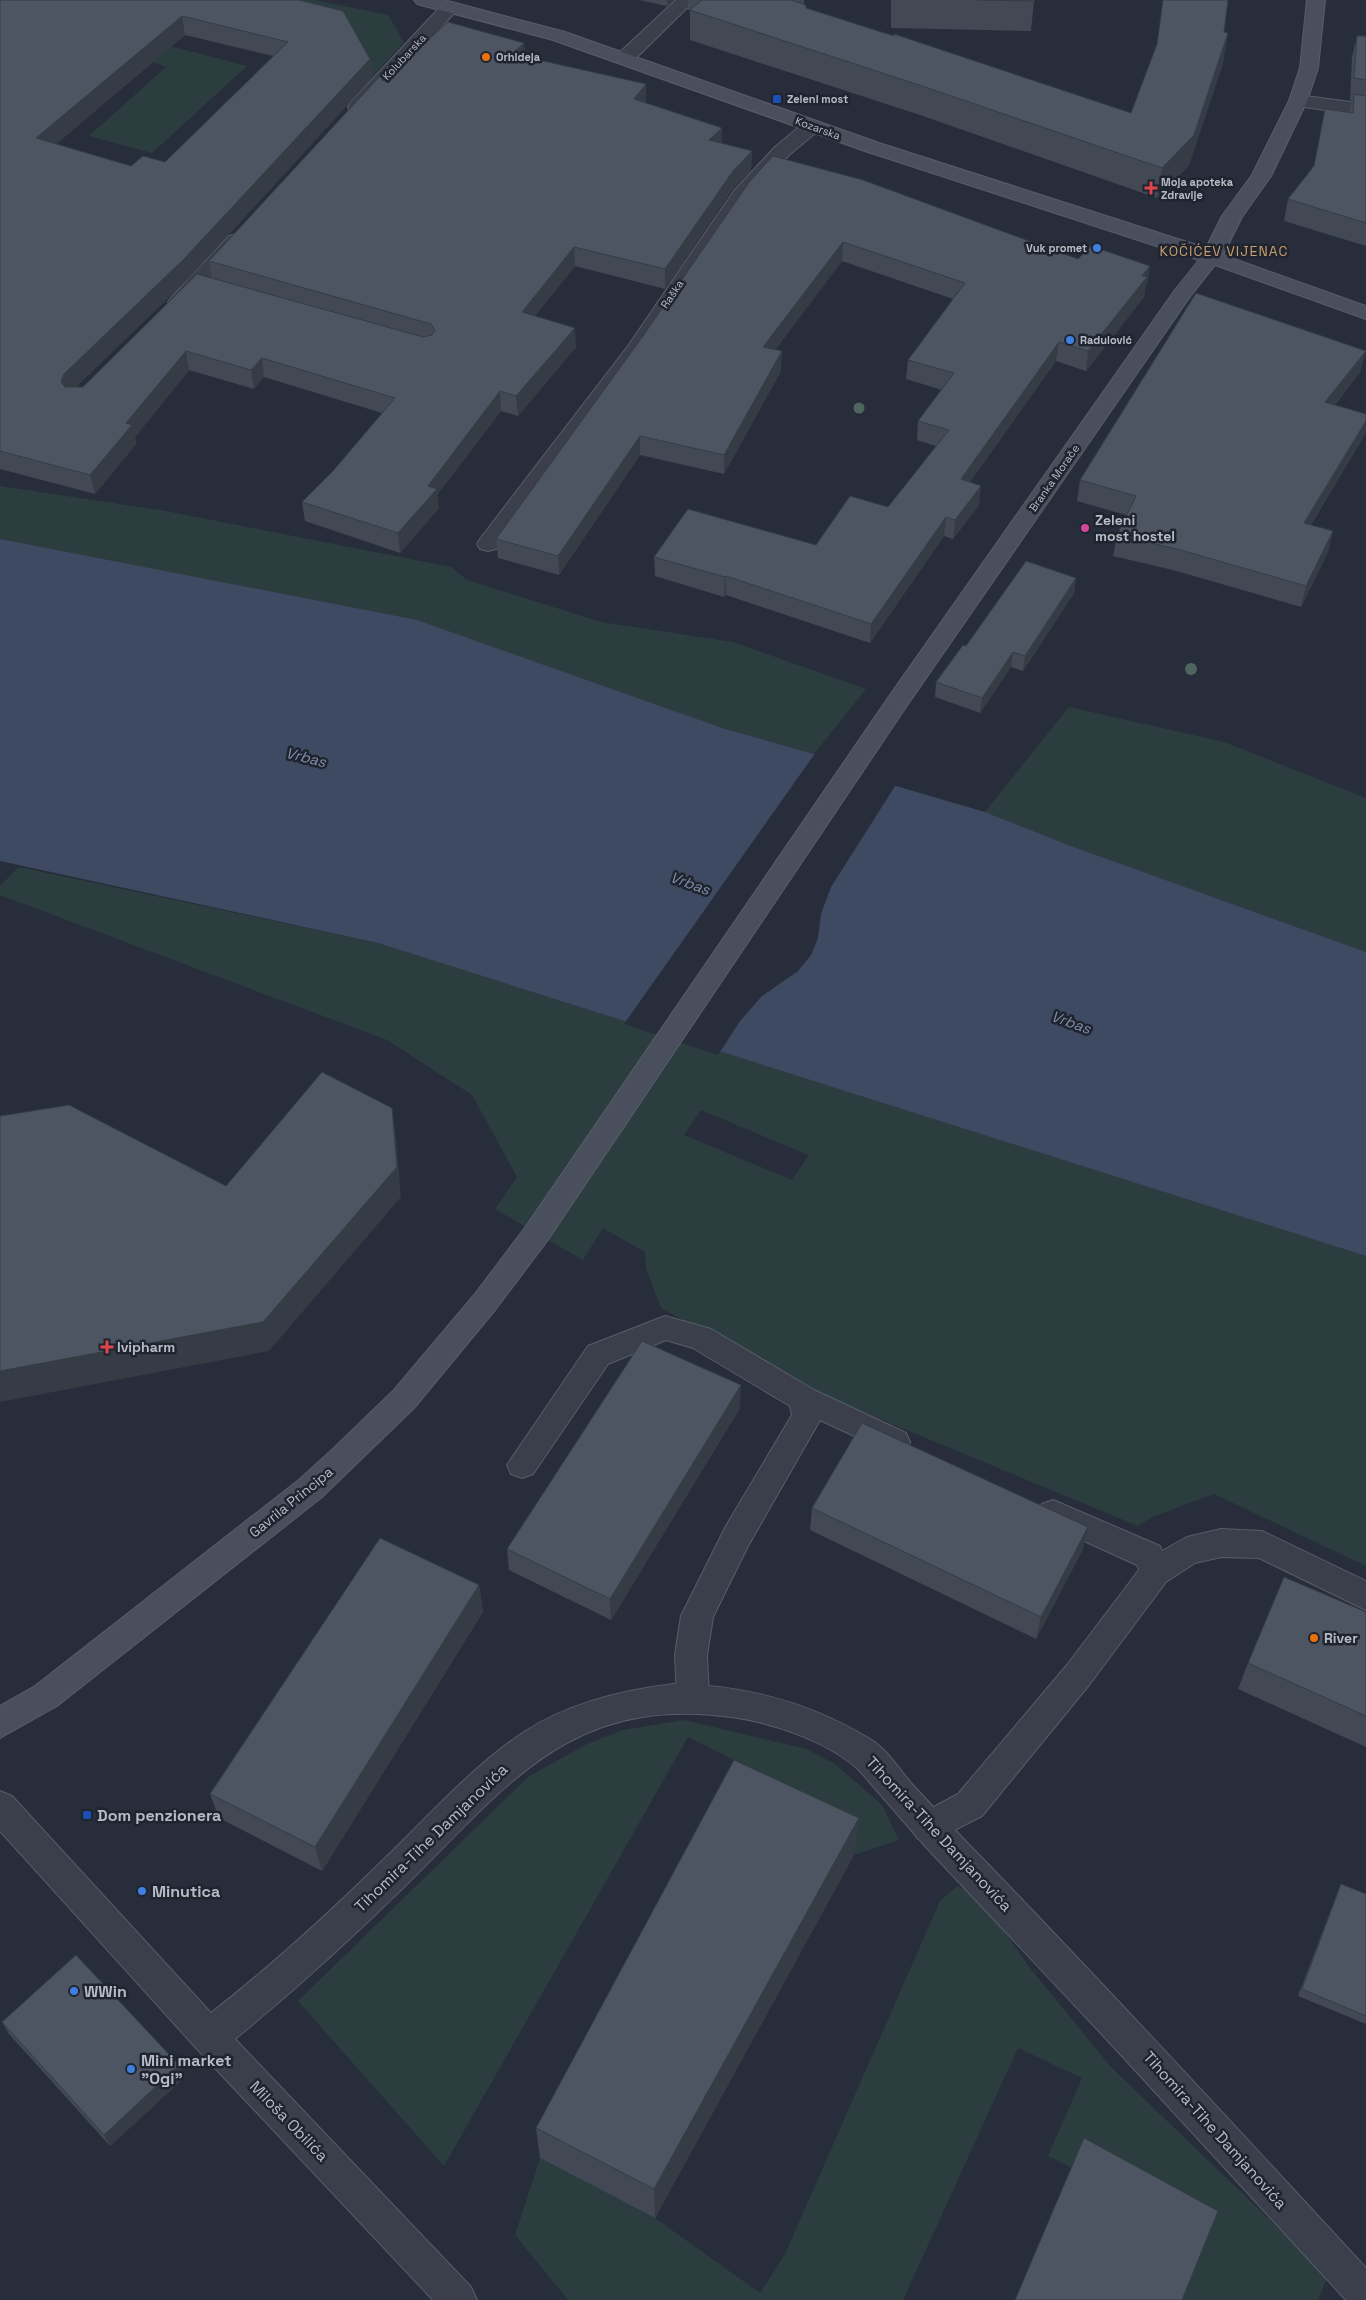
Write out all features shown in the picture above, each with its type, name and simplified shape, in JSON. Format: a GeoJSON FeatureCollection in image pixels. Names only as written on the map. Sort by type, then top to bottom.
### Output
{"type":"FeatureCollection","features":[{"type":"Feature","properties":{"kind":"main road","name":"Kozarska"},"geometry":{"type":"LineString","coordinates":[[423,0],[559,36],[812,126],[1212,256],[1366,313]]}},
{"type":"Feature","properties":{"kind":"main road","name":"Branka Morače"},"geometry":{"type":"LineString","coordinates":[[537,1233],[898,701],[1182,294],[1212,256],[1232,216],[1260,176],[1298,100],[1310,62],[1316,0]]}},
{"type":"Feature","properties":{"kind":"main road","name":"Gavrila Principa"},"geometry":{"type":"LineString","coordinates":[[0,1723],[46,1696],[201,1576],[339,1464],[404,1399],[485,1302],[537,1233]]}},
{"type":"Feature","properties":{"kind":"street"},"geometry":{"type":"LineString","coordinates":[[625,58],[686,0]]}},
{"type":"Feature","properties":{"kind":"street","name":"Kolubarska"},"geometry":{"type":"LineString","coordinates":[[344,121],[450,7]]}},
{"type":"Feature","properties":{"kind":"street"},"geometry":{"type":"LineString","coordinates":[[1298,100],[1366,110]]}},
{"type":"Feature","properties":{"kind":"street","name":"Raška"},"geometry":{"type":"LineString","coordinates":[[488,544],[635,350],[740,195],[782,151],[812,126]]}},
{"type":"Feature","properties":{"kind":"street"},"geometry":{"type":"LineString","coordinates":[[162,318],[206,286],[248,226]]}},
{"type":"Feature","properties":{"kind":"street"},"geometry":{"type":"LineString","coordinates":[[522,1465],[598,1355],[665,1328],[701,1338],[804,1399],[918,1452]]}},
{"type":"Feature","properties":{"kind":"street"},"geometry":{"type":"LineString","coordinates":[[693,1697],[691,1656],[696,1616],[737,1536],[807,1416],[804,1399]]}},
{"type":"Feature","properties":{"kind":"street"},"geometry":{"type":"LineString","coordinates":[[1025,1500],[1149,1556],[1155,1572]]}},
{"type":"Feature","properties":{"kind":"street"},"geometry":{"type":"LineString","coordinates":[[929,1827],[970,1805],[1078,1676],[1155,1572],[1188,1551],[1221,1543],[1262,1545],[1366,1596]]}},
{"type":"Feature","properties":{"kind":"street","name":"Tihomira-Tihe Damjanovića"},"geometry":{"type":"LineString","coordinates":[[209,2037],[277,1983],[396,1872],[502,1766],[558,1730],[620,1706],[693,1697],[742,1702],[793,1716],[863,1752],[929,1827],[1110,2015],[1366,2295]]}},
{"type":"Feature","properties":{"kind":"street","name":"Miloša Obilića"},"geometry":{"type":"LineString","coordinates":[[0,1807],[209,2037],[458,2300]]}},
{"type":"Feature","properties":{"kind":"shaded area"},"geometry":{"type":"Polygon","coordinates":[[[229,0],[315,0],[388,15],[404,42],[278,178],[364,62],[229,0]]]}},
{"type":"Feature","properties":{"kind":"shaded area"},"geometry":{"type":"Polygon","coordinates":[[[166,45],[247,66],[152,153],[89,136],[166,67],[150,61],[166,45]]]}},
{"type":"Feature","properties":{"kind":"shaded area"},"geometry":{"type":"Polygon","coordinates":[[[0,486],[166,511],[451,567],[467,580],[601,622],[733,642],[866,689],[814,754],[722,728],[0,539],[0,486]]]}},
{"type":"Feature","properties":{"kind":"shaded area"},"geometry":{"type":"Polygon","coordinates":[[[1069,707],[1224,742],[1366,798],[1366,952],[1071,846],[985,812],[1069,707]]]}},
{"type":"Feature","properties":{"kind":"shaded area"},"geometry":{"type":"Polygon","coordinates":[[[19,867],[378,943],[1366,1256],[1366,1566],[1214,1494],[1152,1517],[1138,1526],[815,1392],[661,1308],[646,1269],[645,1252],[603,1228],[583,1260],[495,1209],[517,1177],[472,1095],[387,1040],[0,895],[0,886],[19,867]],[[701,1110],[684,1135],[792,1180],[808,1155],[701,1110]]]}},
{"type":"Feature","properties":{"kind":"shaded area"},"geometry":{"type":"Polygon","coordinates":[[[684,1720],[806,1749],[835,1764],[882,1805],[899,1840],[854,1855],[733,1798],[749,1767],[688,1737],[444,2166],[298,2001],[528,1777],[585,1745],[623,1730],[684,1720]]]}},
{"type":"Feature","properties":{"kind":"shaded area"},"geometry":{"type":"Polygon","coordinates":[[[957,1886],[977,1894],[1030,1968],[1111,2067],[1328,2276],[1318,2300],[1177,2300],[1072,2168],[1048,2156],[1082,2078],[1018,2048],[903,2300],[568,2300],[515,2235],[540,2158],[655,2218],[760,2293],[785,2254],[940,1901],[957,1886]]]}},
{"type":"Feature","properties":{"kind":"water","name":"Vrbas"},"geometry":{"type":"Polygon","coordinates":[[[0,539],[417,620],[722,728],[814,754],[896,786],[985,812],[1071,846],[1366,952],[1366,1256],[378,943],[0,861],[0,539]]]}},
{"type":"Feature","properties":{"kind":"pier"},"geometry":{"type":"Polygon","coordinates":[[[816,752],[897,783],[831,887],[821,914],[818,938],[811,955],[798,971],[762,996],[740,1021],[718,1055],[624,1024],[816,752]]]}},
{"type":"Feature","properties":{"kind":"building"},"geometry":{"type":"Polygon","coordinates":[[[0,0],[299,0],[343,11],[370,59],[184,259],[64,374],[61,382],[65,387],[83,387],[197,274],[423,337],[432,335],[435,330],[431,324],[209,261],[380,76],[383,81],[448,22],[524,43],[512,54],[646,84],[634,99],[722,128],[709,140],[752,151],[733,171],[665,269],[574,247],[522,312],[575,328],[516,396],[500,391],[428,486],[437,489],[398,533],[302,502],[333,471],[395,398],[262,358],[251,370],[186,351],[126,423],[132,425],[90,475],[0,451],[0,0]],[[182,16],[36,138],[131,166],[143,156],[165,162],[288,42],[182,16]]]}},
{"type":"Feature","properties":{"kind":"building"},"geometry":{"type":"Polygon","coordinates":[[[702,0],[791,0],[806,5],[806,8],[894,36],[894,34],[1131,113],[1157,44],[1163,0],[1228,0],[1224,32],[1228,33],[1194,135],[1162,168],[922,86],[690,10],[702,0]]]}},
{"type":"Feature","properties":{"kind":"building"},"geometry":{"type":"Polygon","coordinates":[[[977,0],[1034,0],[1035,1],[977,0]]]}},
{"type":"Feature","properties":{"kind":"building"},"geometry":{"type":"Polygon","coordinates":[[[1357,36],[1366,36],[1366,80],[1354,78],[1357,36]]]}},
{"type":"Feature","properties":{"kind":"building"},"geometry":{"type":"Polygon","coordinates":[[[1354,94],[1366,96],[1366,223],[1288,199],[1314,166],[1325,109],[1353,113],[1354,94]]]}},
{"type":"Feature","properties":{"kind":"building"},"geometry":{"type":"Polygon","coordinates":[[[773,156],[863,180],[1078,259],[1091,246],[1150,266],[1142,276],[1147,277],[1088,351],[1059,342],[961,479],[981,486],[955,520],[946,517],[871,624],[726,576],[654,557],[688,509],[816,545],[850,496],[888,507],[949,430],[918,421],[954,373],[908,360],[965,283],[843,242],[763,347],[782,351],[724,455],[640,436],[558,556],[496,539],[643,336],[750,181],[773,156]]]}},
{"type":"Feature","properties":{"kind":"building"},"geometry":{"type":"Polygon","coordinates":[[[1196,293],[1366,351],[1325,402],[1366,414],[1366,421],[1304,523],[1333,531],[1306,586],[1177,549],[1117,535],[1136,496],[1080,480],[1196,293]]]}},
{"type":"Feature","properties":{"kind":"building"},"geometry":{"type":"Polygon","coordinates":[[[1026,561],[1076,578],[1025,656],[1013,652],[982,698],[936,682],[963,645],[966,646],[1026,561]]]}},
{"type":"Feature","properties":{"kind":"building"},"geometry":{"type":"Polygon","coordinates":[[[322,1072],[392,1108],[397,1167],[263,1322],[0,1371],[0,1116],[69,1105],[226,1186],[322,1072]]]}},
{"type":"Feature","properties":{"kind":"building"},"geometry":{"type":"Polygon","coordinates":[[[642,1341],[741,1385],[610,1599],[507,1549],[642,1341]]]}},
{"type":"Feature","properties":{"kind":"building"},"geometry":{"type":"Polygon","coordinates":[[[862,1423],[1088,1527],[1041,1617],[812,1508],[862,1423]]]}},
{"type":"Feature","properties":{"kind":"building"},"geometry":{"type":"Polygon","coordinates":[[[380,1538],[479,1585],[315,1847],[210,1794],[380,1538]]]}},
{"type":"Feature","properties":{"kind":"building"},"geometry":{"type":"Polygon","coordinates":[[[1284,1577],[1366,1612],[1366,1716],[1248,1663],[1284,1577]]]}},
{"type":"Feature","properties":{"kind":"building"},"geometry":{"type":"Polygon","coordinates":[[[734,1760],[859,1818],[654,2189],[536,2128],[734,1760]]]}},
{"type":"Feature","properties":{"kind":"building"},"geometry":{"type":"Polygon","coordinates":[[[1341,1884],[1366,1894],[1366,2016],[1302,1989],[1341,1884]]]}},
{"type":"Feature","properties":{"kind":"building"},"geometry":{"type":"Polygon","coordinates":[[[76,1955],[179,2065],[104,2135],[2,2022],[76,1955]]]}},
{"type":"Feature","properties":{"kind":"building"},"geometry":{"type":"Polygon","coordinates":[[[1084,2138],[1218,2211],[1182,2300],[1015,2300],[1084,2138]]]}},
{"type":"Feature","properties":{"kind":"place","name":"Orhideja"},"geometry":{"type":"Point","coordinates":[486,57]}},
{"type":"Feature","properties":{"kind":"place","name":"Zeleni most"},"geometry":{"type":"Point","coordinates":[777,99]}},
{"type":"Feature","properties":{"kind":"place","name":"Moja apoteka Zdravlje"},"geometry":{"type":"Point","coordinates":[1151,188]}},
{"type":"Feature","properties":{"kind":"place","name":"Vuk promet"},"geometry":{"type":"Point","coordinates":[1097,248]}},
{"type":"Feature","properties":{"kind":"place","name":"Radulović"},"geometry":{"type":"Point","coordinates":[1070,340]}},
{"type":"Feature","properties":{"kind":"place","name":"Zeleni most hostel"},"geometry":{"type":"Point","coordinates":[1085,528]}},
{"type":"Feature","properties":{"kind":"place","name":"Ivipharm"},"geometry":{"type":"Point","coordinates":[107,1347]}},
{"type":"Feature","properties":{"kind":"place","name":"River"},"geometry":{"type":"Point","coordinates":[1314,1638]}},
{"type":"Feature","properties":{"kind":"place","name":"Dom penzionera"},"geometry":{"type":"Point","coordinates":[87,1815]}},
{"type":"Feature","properties":{"kind":"place","name":"Minutica"},"geometry":{"type":"Point","coordinates":[142,1891]}},
{"type":"Feature","properties":{"kind":"place","name":"WWin"},"geometry":{"type":"Point","coordinates":[74,1991]}},
{"type":"Feature","properties":{"kind":"place","name":"Mini market \"Ogi\""},"geometry":{"type":"Point","coordinates":[131,2069]}},
{"type":"Feature","properties":{"kind":"district","name":"KOČIĆEV VIJENAC"},"geometry":{"type":"Point","coordinates":[1224,251]}}]}
